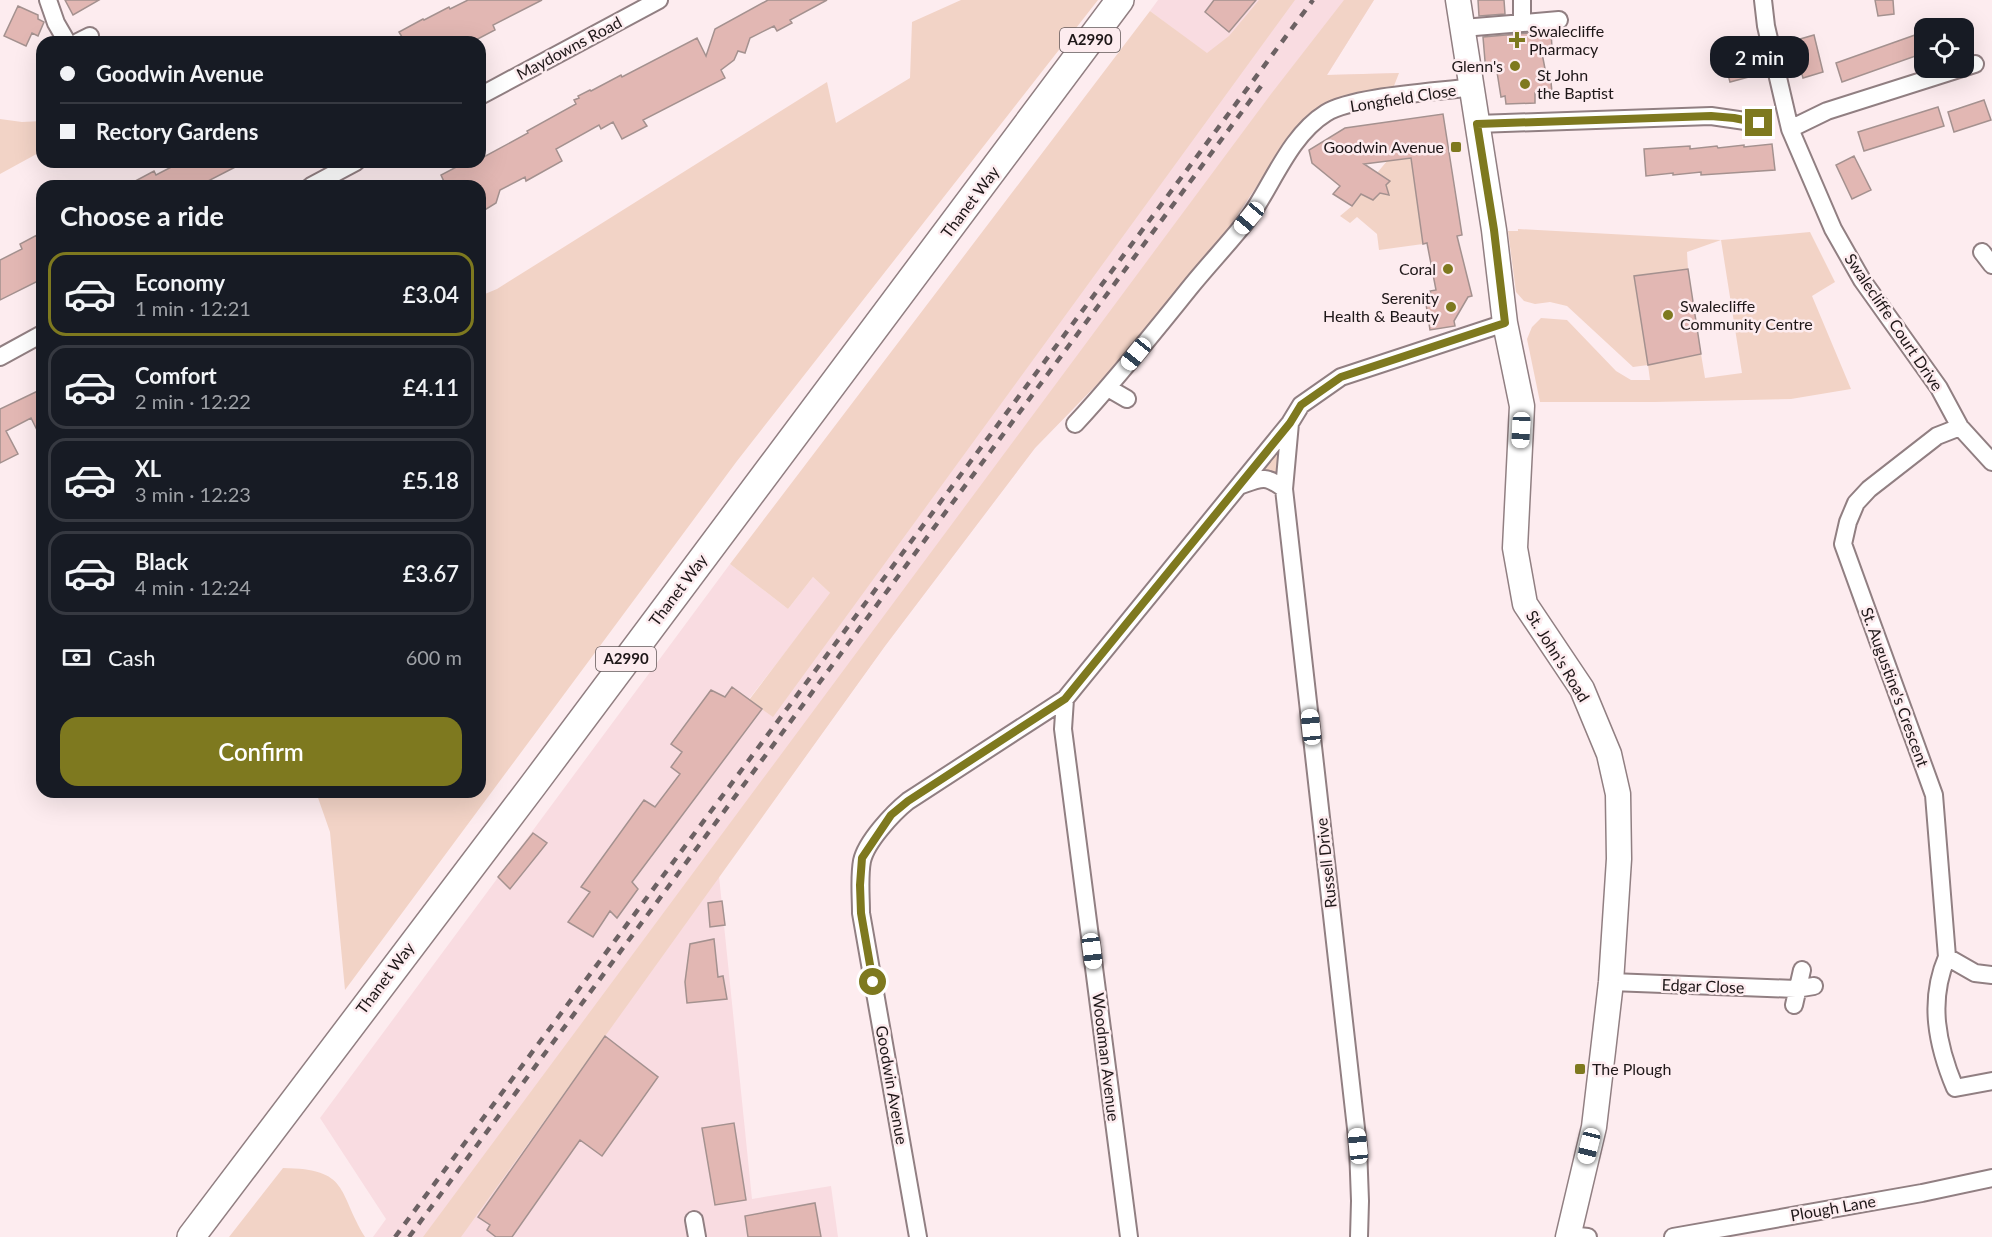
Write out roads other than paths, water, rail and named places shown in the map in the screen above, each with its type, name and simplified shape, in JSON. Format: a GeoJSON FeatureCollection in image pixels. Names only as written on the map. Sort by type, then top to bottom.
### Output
{"type":"FeatureCollection","features":[{"type":"Feature","properties":{"kind":"main road","name":"Thanet Way"},"geometry":{"type":"LineString","coordinates":[[191,1237],[527,793],[1120,0]]}},
{"type":"Feature","properties":{"kind":"main road","name":"St. John's Road"},"geometry":{"type":"LineString","coordinates":[[1458,0],[1494,230],[1505,323],[1522,406],[1515,548],[1524,604],[1582,689],[1609,754],[1618,794],[1619,859],[1611,982],[1594,1128],[1575,1236]]}},
{"type":"Feature","properties":{"kind":"street"},"geometry":{"type":"LineString","coordinates":[[48,0],[64,36]]}},
{"type":"Feature","properties":{"kind":"street","name":"Maydowns Road"},"geometry":{"type":"LineString","coordinates":[[486,93],[659,0]]}},
{"type":"Feature","properties":{"kind":"street"},"geometry":{"type":"LineString","coordinates":[[1522,0],[1522,23]]}},
{"type":"Feature","properties":{"kind":"street","name":"Swalecliffe Court Drive"},"geometry":{"type":"LineString","coordinates":[[1762,0],[1790,129],[1833,229],[1857,270],[1939,388],[1960,427],[1992,462]]}},
{"type":"Feature","properties":{"kind":"street"},"geometry":{"type":"LineString","coordinates":[[1463,28],[1560,20]]}},
{"type":"Feature","properties":{"kind":"street"},"geometry":{"type":"LineString","coordinates":[[1790,129],[1827,111],[1975,64]]}},
{"type":"Feature","properties":{"kind":"street","name":"Longfield Close"},"geometry":{"type":"LineString","coordinates":[[1075,424],[1108,388],[1249,218],[1273,175],[1317,119],[1344,106],[1378,99],[1473,87]]}},
{"type":"Feature","properties":{"kind":"street"},"geometry":{"type":"LineString","coordinates":[[1477,124],[1711,116],[1759,123]]}},
{"type":"Feature","properties":{"kind":"street"},"geometry":{"type":"LineString","coordinates":[[322,180],[345,168]]}},
{"type":"Feature","properties":{"kind":"street","name":"Goodwin Avenue"},"geometry":{"type":"LineString","coordinates":[[918,1237],[861,913],[862,858],[891,815],[908,801],[1065,699],[1290,423],[1301,405],[1341,377],[1505,323]]}},
{"type":"Feature","properties":{"kind":"street"},"geometry":{"type":"LineString","coordinates":[[0,357],[36,337]]}},
{"type":"Feature","properties":{"kind":"street"},"geometry":{"type":"LineString","coordinates":[[1108,388],[1127,399]]}},
{"type":"Feature","properties":{"kind":"street","name":"Russell Drive"},"geometry":{"type":"LineString","coordinates":[[1290,423],[1284,489],[1358,1146],[1359,1237]]}},
{"type":"Feature","properties":{"kind":"street","name":"St. Augustine's Crescent"},"geometry":{"type":"LineString","coordinates":[[1947,957],[1934,795],[1843,544],[1848,522],[1856,504],[1869,489],[1936,436],[1960,427]]}},
{"type":"Feature","properties":{"kind":"street"},"geometry":{"type":"LineString","coordinates":[[1238,486],[1262,477],[1273,480],[1284,489]]}},
{"type":"Feature","properties":{"kind":"street","name":"Woodman Avenue"},"geometry":{"type":"LineString","coordinates":[[1065,699],[1063,729],[1129,1237]]}},
{"type":"Feature","properties":{"kind":"street"},"geometry":{"type":"LineString","coordinates":[[1992,975],[1976,973],[1947,957],[1938,988],[1936,1007],[1937,1029],[1946,1065],[1955,1088],[1992,1081]]}},
{"type":"Feature","properties":{"kind":"street"},"geometry":{"type":"LineString","coordinates":[[1795,997],[1802,970]]}},
{"type":"Feature","properties":{"kind":"street","name":"Edgar Close"},"geometry":{"type":"LineString","coordinates":[[1611,982],[1795,997],[1814,986]]}},
{"type":"Feature","properties":{"kind":"street","name":"Plough Lane"},"geometry":{"type":"LineString","coordinates":[[1673,1237],[1922,1193],[1992,1178]]}},
{"type":"Feature","properties":{"kind":"street"},"geometry":{"type":"LineString","coordinates":[[694,1220],[697,1237]]}},
{"type":"Feature","properties":{"kind":"railway"},"geometry":{"type":"LineString","coordinates":[[395,1237],[1313,0]]}},
{"type":"Feature","properties":{"kind":"railway"},"geometry":{"type":"LineString","coordinates":[[409,1237],[1264,82]]}},
{"type":"Feature","properties":{"kind":"place","name":"Swalecliffe Pharmacy"},"geometry":{"type":"Point","coordinates":[1517,40]}},
{"type":"Feature","properties":{"kind":"place","name":"Glenn's"},"geometry":{"type":"Point","coordinates":[1515,66]}},
{"type":"Feature","properties":{"kind":"place","name":"St John the Baptist"},"geometry":{"type":"Point","coordinates":[1525,84]}},
{"type":"Feature","properties":{"kind":"place","name":"Goodwin Avenue"},"geometry":{"type":"Point","coordinates":[1456,147]}},
{"type":"Feature","properties":{"kind":"place","name":"Coral"},"geometry":{"type":"Point","coordinates":[1448,269]}},
{"type":"Feature","properties":{"kind":"place","name":"Serenity Health & Beauty"},"geometry":{"type":"Point","coordinates":[1451,307]}},
{"type":"Feature","properties":{"kind":"place","name":"Swalecliffe Community Centre"},"geometry":{"type":"Point","coordinates":[1668,315]}},
{"type":"Feature","properties":{"kind":"place","name":"The Plough"},"geometry":{"type":"Point","coordinates":[1580,1069]}}]}
